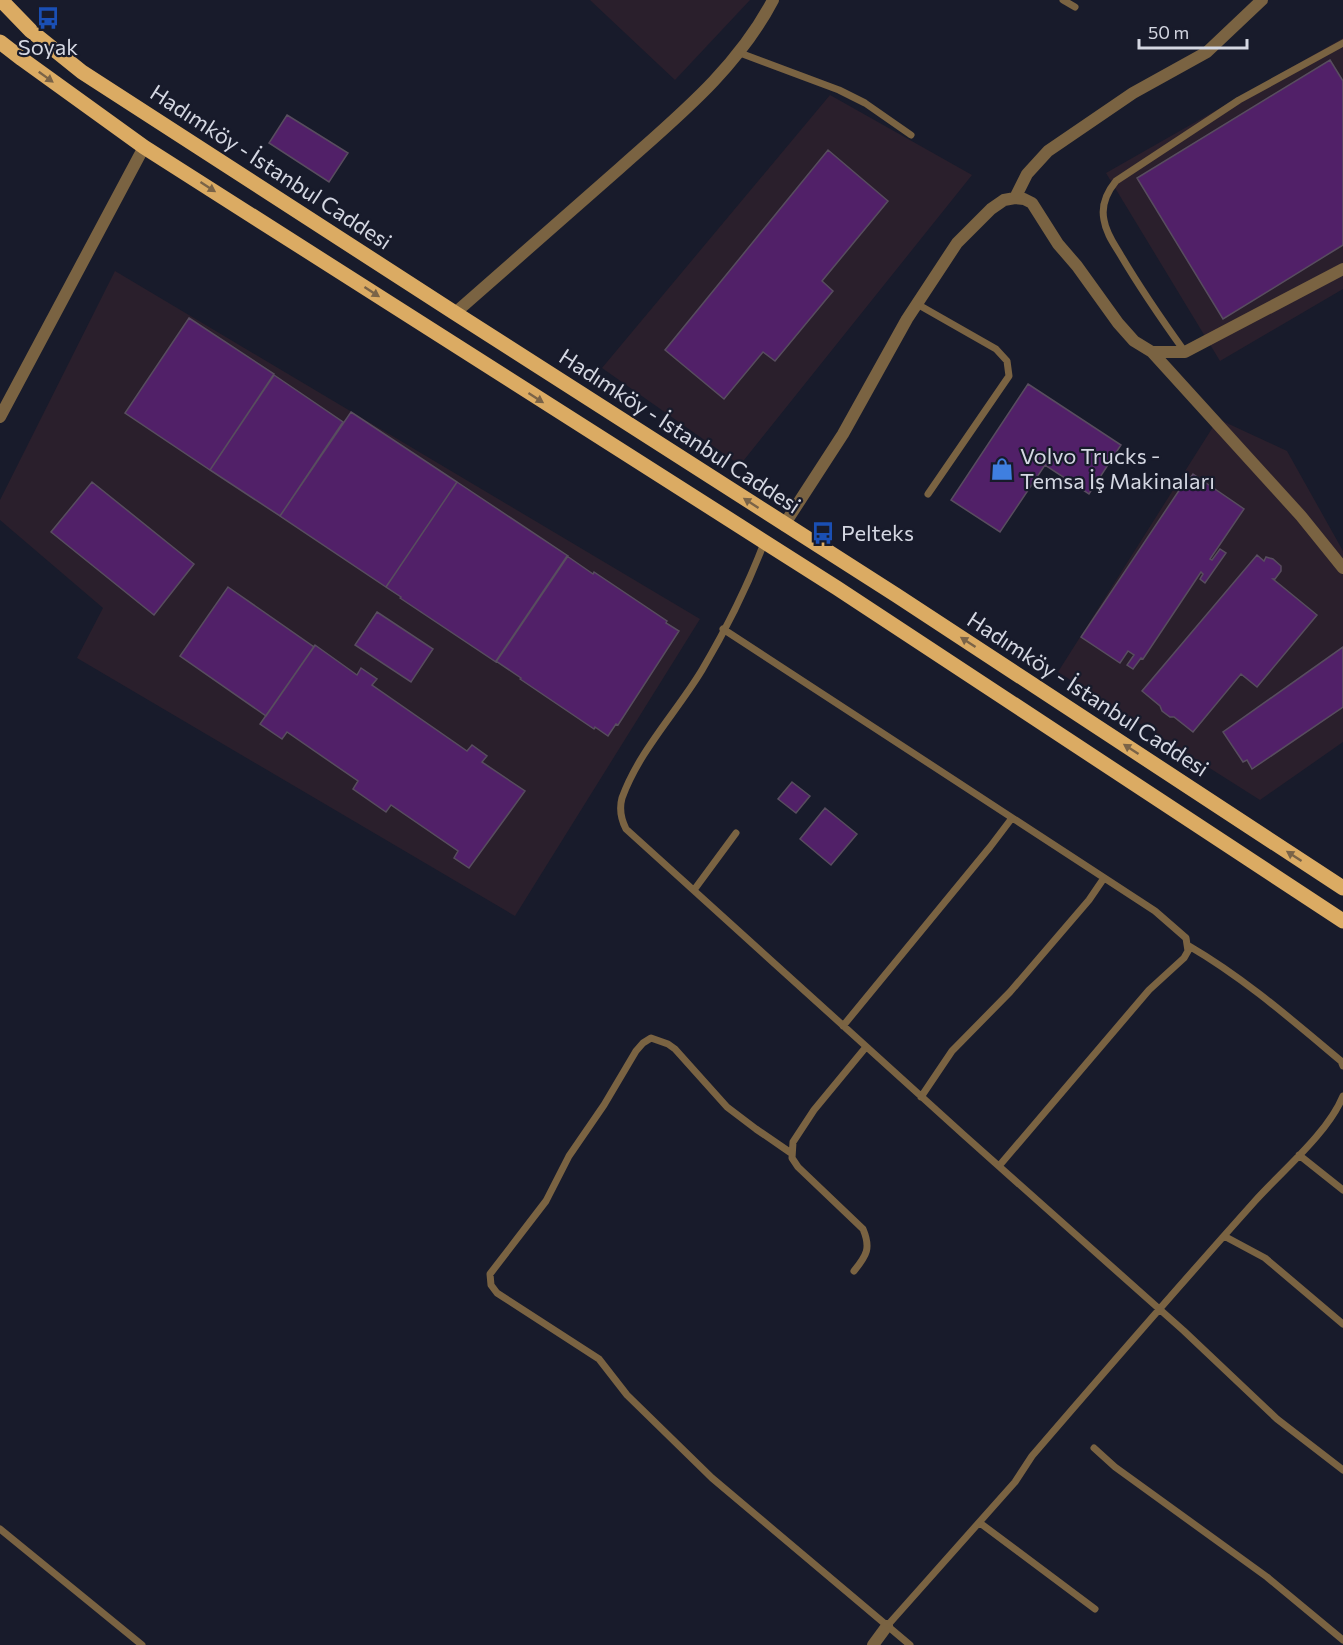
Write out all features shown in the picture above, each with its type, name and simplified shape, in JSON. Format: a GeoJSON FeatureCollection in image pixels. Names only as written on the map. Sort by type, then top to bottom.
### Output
{"type":"FeatureCollection","features":[{"type":"Feature","properties":{"kind":"main road","name":"Hadımköy - İstanbul Caddesi"},"geometry":{"type":"LineString","coordinates":[[1,0],[31,31],[82,72],[896,595],[1343,888]]}},
{"type":"Feature","properties":{"kind":"main road"},"geometry":{"type":"LineString","coordinates":[[0,42],[144,147],[764,543],[1343,921]]}},
{"type":"Feature","properties":{"kind":"street"},"geometry":{"type":"LineString","coordinates":[[455,313],[697,99],[740,53],[760,26],[773,0]]}},
{"type":"Feature","properties":{"kind":"street"},"geometry":{"type":"LineString","coordinates":[[1015,198],[1027,174],[1048,150],[1133,93],[1207,52],[1262,0]]}},
{"type":"Feature","properties":{"kind":"street"},"geometry":{"type":"LineString","coordinates":[[0,417],[144,147]]}},
{"type":"Feature","properties":{"kind":"street"},"geometry":{"type":"LineString","coordinates":[[784,525],[843,434],[917,304],[957,243],[991,209],[1004,200],[1015,198],[1032,203],[1058,244],[1077,266],[1118,323],[1134,341],[1152,352],[1301,516],[1343,568]]}},
{"type":"Feature","properties":{"kind":"street"},"geometry":{"type":"LineString","coordinates":[[1152,352],[1185,352],[1343,269]]}},
{"type":"Feature","properties":{"kind":"street"},"geometry":{"type":"LineString","coordinates":[[873,1645],[887,1626]]}},
{"type":"Feature","properties":{"kind":"lane"},"geometry":{"type":"LineString","coordinates":[[1063,0],[1075,7]]}},
{"type":"Feature","properties":{"kind":"lane"},"geometry":{"type":"LineString","coordinates":[[1185,352],[1140,288],[1108,233],[1104,220],[1104,208],[1110,189],[1116,181],[1239,100],[1343,43]]}},
{"type":"Feature","properties":{"kind":"lane"},"geometry":{"type":"LineString","coordinates":[[740,53],[839,90],[865,103],[911,135]]}},
{"type":"Feature","properties":{"kind":"lane"},"geometry":{"type":"LineString","coordinates":[[917,304],[996,349],[1007,361],[1009,376],[928,494]]}},
{"type":"Feature","properties":{"kind":"lane"},"geometry":{"type":"LineString","coordinates":[[764,543],[748,581],[702,670],[634,771],[623,796],[621,809],[623,823],[631,835],[643,842],[921,1097],[1159,1309],[1277,1419],[1343,1470]]}},
{"type":"Feature","properties":{"kind":"lane"},"geometry":{"type":"LineString","coordinates":[[723,630],[1155,911],[1183,934],[1189,946],[1260,994],[1341,1061],[1343,1066]]}},
{"type":"Feature","properties":{"kind":"lane"},"geometry":{"type":"LineString","coordinates":[[843,1026],[1012,818]]}},
{"type":"Feature","properties":{"kind":"lane"},"geometry":{"type":"LineString","coordinates":[[694,890],[736,834]]}},
{"type":"Feature","properties":{"kind":"lane"},"geometry":{"type":"LineString","coordinates":[[921,1097],[952,1051],[1010,992],[1089,900],[1104,878]]}},
{"type":"Feature","properties":{"kind":"lane"},"geometry":{"type":"LineString","coordinates":[[999,1166],[1149,990],[1184,958],[1189,946]]}},
{"type":"Feature","properties":{"kind":"lane"},"geometry":{"type":"LineString","coordinates":[[854,1271],[868,1248],[863,1229],[798,1167],[790,1153],[728,1107],[675,1049],[651,1038],[636,1051],[604,1105],[569,1156],[546,1201],[490,1274],[491,1285],[497,1293],[599,1359],[627,1395],[712,1478],[910,1645]]}},
{"type":"Feature","properties":{"kind":"lane"},"geometry":{"type":"LineString","coordinates":[[790,1153],[793,1142],[814,1110],[866,1047]]}},
{"type":"Feature","properties":{"kind":"lane"},"geometry":{"type":"LineString","coordinates":[[887,1626],[1016,1482],[1032,1456],[1159,1309],[1319,1132],[1343,1096]]}},
{"type":"Feature","properties":{"kind":"lane"},"geometry":{"type":"LineString","coordinates":[[1299,1155],[1343,1190]]}},
{"type":"Feature","properties":{"kind":"lane"},"geometry":{"type":"LineString","coordinates":[[1224,1236],[1265,1258],[1343,1324]]}},
{"type":"Feature","properties":{"kind":"lane"},"geometry":{"type":"LineString","coordinates":[[1094,1448],[1115,1467],[1267,1577],[1343,1640]]}},
{"type":"Feature","properties":{"kind":"lane"},"geometry":{"type":"LineString","coordinates":[[980,1523],[1095,1609]]}},
{"type":"Feature","properties":{"kind":"lane"},"geometry":{"type":"LineString","coordinates":[[0,1529],[142,1645]]}},
{"type":"Feature","properties":{"kind":"shaded area"},"geometry":{"type":"Polygon","coordinates":[[[590,0],[750,0],[675,80],[590,0]]]}},
{"type":"Feature","properties":{"kind":"shaded area"},"geometry":{"type":"Polygon","coordinates":[[[1343,38],[1343,289],[1220,361],[1106,173],[1343,38]]]}},
{"type":"Feature","properties":{"kind":"shaded area"},"geometry":{"type":"Polygon","coordinates":[[[830,95],[972,175],[740,465],[602,368],[830,95]]]}},
{"type":"Feature","properties":{"kind":"shaded area"},"geometry":{"type":"Polygon","coordinates":[[[115,271],[700,619],[515,916],[77,658],[103,608],[0,520],[0,500],[115,271]]]}},
{"type":"Feature","properties":{"kind":"shaded area"},"geometry":{"type":"Polygon","coordinates":[[[1218,419],[1287,451],[1343,551],[1343,742],[1260,800],[1058,672],[1218,419]]]}},
{"type":"Feature","properties":{"kind":"building"},"geometry":{"type":"Polygon","coordinates":[[[1330,60],[1343,81],[1343,245],[1223,319],[1137,178],[1330,60]]]}},
{"type":"Feature","properties":{"kind":"building"},"geometry":{"type":"Polygon","coordinates":[[[287,115],[348,153],[329,182],[269,143],[287,115]]]}},
{"type":"Feature","properties":{"kind":"building"},"geometry":{"type":"Polygon","coordinates":[[[828,150],[888,201],[822,281],[833,291],[775,361],[763,352],[724,399],[665,350],[828,150]]]}},
{"type":"Feature","properties":{"kind":"building"},"geometry":{"type":"Polygon","coordinates":[[[189,318],[274,374],[210,470],[125,413],[189,318]]]}},
{"type":"Feature","properties":{"kind":"building"},"geometry":{"type":"Polygon","coordinates":[[[274,375],[343,422],[280,516],[210,470],[274,375]]]}},
{"type":"Feature","properties":{"kind":"building"},"geometry":{"type":"Polygon","coordinates":[[[1028,384],[1121,445],[1089,494],[1045,465],[1000,532],[951,500],[1028,384]]]}},
{"type":"Feature","properties":{"kind":"building"},"geometry":{"type":"Polygon","coordinates":[[[351,412],[457,482],[386,587],[280,516],[351,412]]]}},
{"type":"Feature","properties":{"kind":"building"},"geometry":{"type":"Polygon","coordinates":[[[1193,474],[1244,509],[1210,559],[1212,560],[1220,549],[1226,553],[1205,583],[1200,579],[1203,574],[1201,572],[1143,659],[1141,658],[1133,669],[1127,665],[1134,655],[1128,651],[1120,663],[1081,637],[1184,483],[1186,484],[1193,474]]]}},
{"type":"Feature","properties":{"kind":"building"},"geometry":{"type":"Polygon","coordinates":[[[92,482],[194,564],[154,615],[51,532],[92,482]]]}},
{"type":"Feature","properties":{"kind":"building"},"geometry":{"type":"Polygon","coordinates":[[[457,482],[568,556],[496,662],[386,587],[457,482]]]}},
{"type":"Feature","properties":{"kind":"building"},"geometry":{"type":"Polygon","coordinates":[[[1257,555],[1264,561],[1266,557],[1273,559],[1281,566],[1281,571],[1273,579],[1317,615],[1257,687],[1241,674],[1193,732],[1162,711],[1160,706],[1142,691],[1257,555]]]}},
{"type":"Feature","properties":{"kind":"building"},"geometry":{"type":"Polygon","coordinates":[[[567,556],[679,631],[618,725],[616,724],[608,736],[595,727],[594,729],[496,661],[567,556]]]}},
{"type":"Feature","properties":{"kind":"building"},"geometry":{"type":"Polygon","coordinates":[[[228,587],[314,647],[266,716],[180,656],[228,587]]]}},
{"type":"Feature","properties":{"kind":"building"},"geometry":{"type":"Polygon","coordinates":[[[377,612],[433,649],[411,682],[355,645],[377,612]]]}},
{"type":"Feature","properties":{"kind":"building"},"geometry":{"type":"Polygon","coordinates":[[[315,645],[357,675],[361,668],[377,679],[372,685],[467,751],[472,745],[487,756],[482,762],[525,791],[469,868],[454,858],[458,851],[391,805],[386,812],[353,789],[358,781],[287,732],[282,739],[260,724],[315,645]]]}},
{"type":"Feature","properties":{"kind":"building"},"geometry":{"type":"Polygon","coordinates":[[[1343,647],[1343,707],[1252,769],[1247,760],[1243,762],[1223,732],[1343,647]]]}},
{"type":"Feature","properties":{"kind":"building"},"geometry":{"type":"Polygon","coordinates":[[[792,782],[810,796],[796,813],[778,799],[792,782]]]}},
{"type":"Feature","properties":{"kind":"building"},"geometry":{"type":"Polygon","coordinates":[[[825,808],[857,834],[831,865],[800,839],[825,808]]]}},
{"type":"Feature","properties":{"kind":"place","name":"Soyak"},"geometry":{"type":"Point","coordinates":[48,18]}},
{"type":"Feature","properties":{"kind":"place","name":"Volvo Trucks - Temsa İş Makinaları"},"geometry":{"type":"Point","coordinates":[1002,469]}},
{"type":"Feature","properties":{"kind":"place","name":"Pelteks"},"geometry":{"type":"Point","coordinates":[823,533]}}]}
